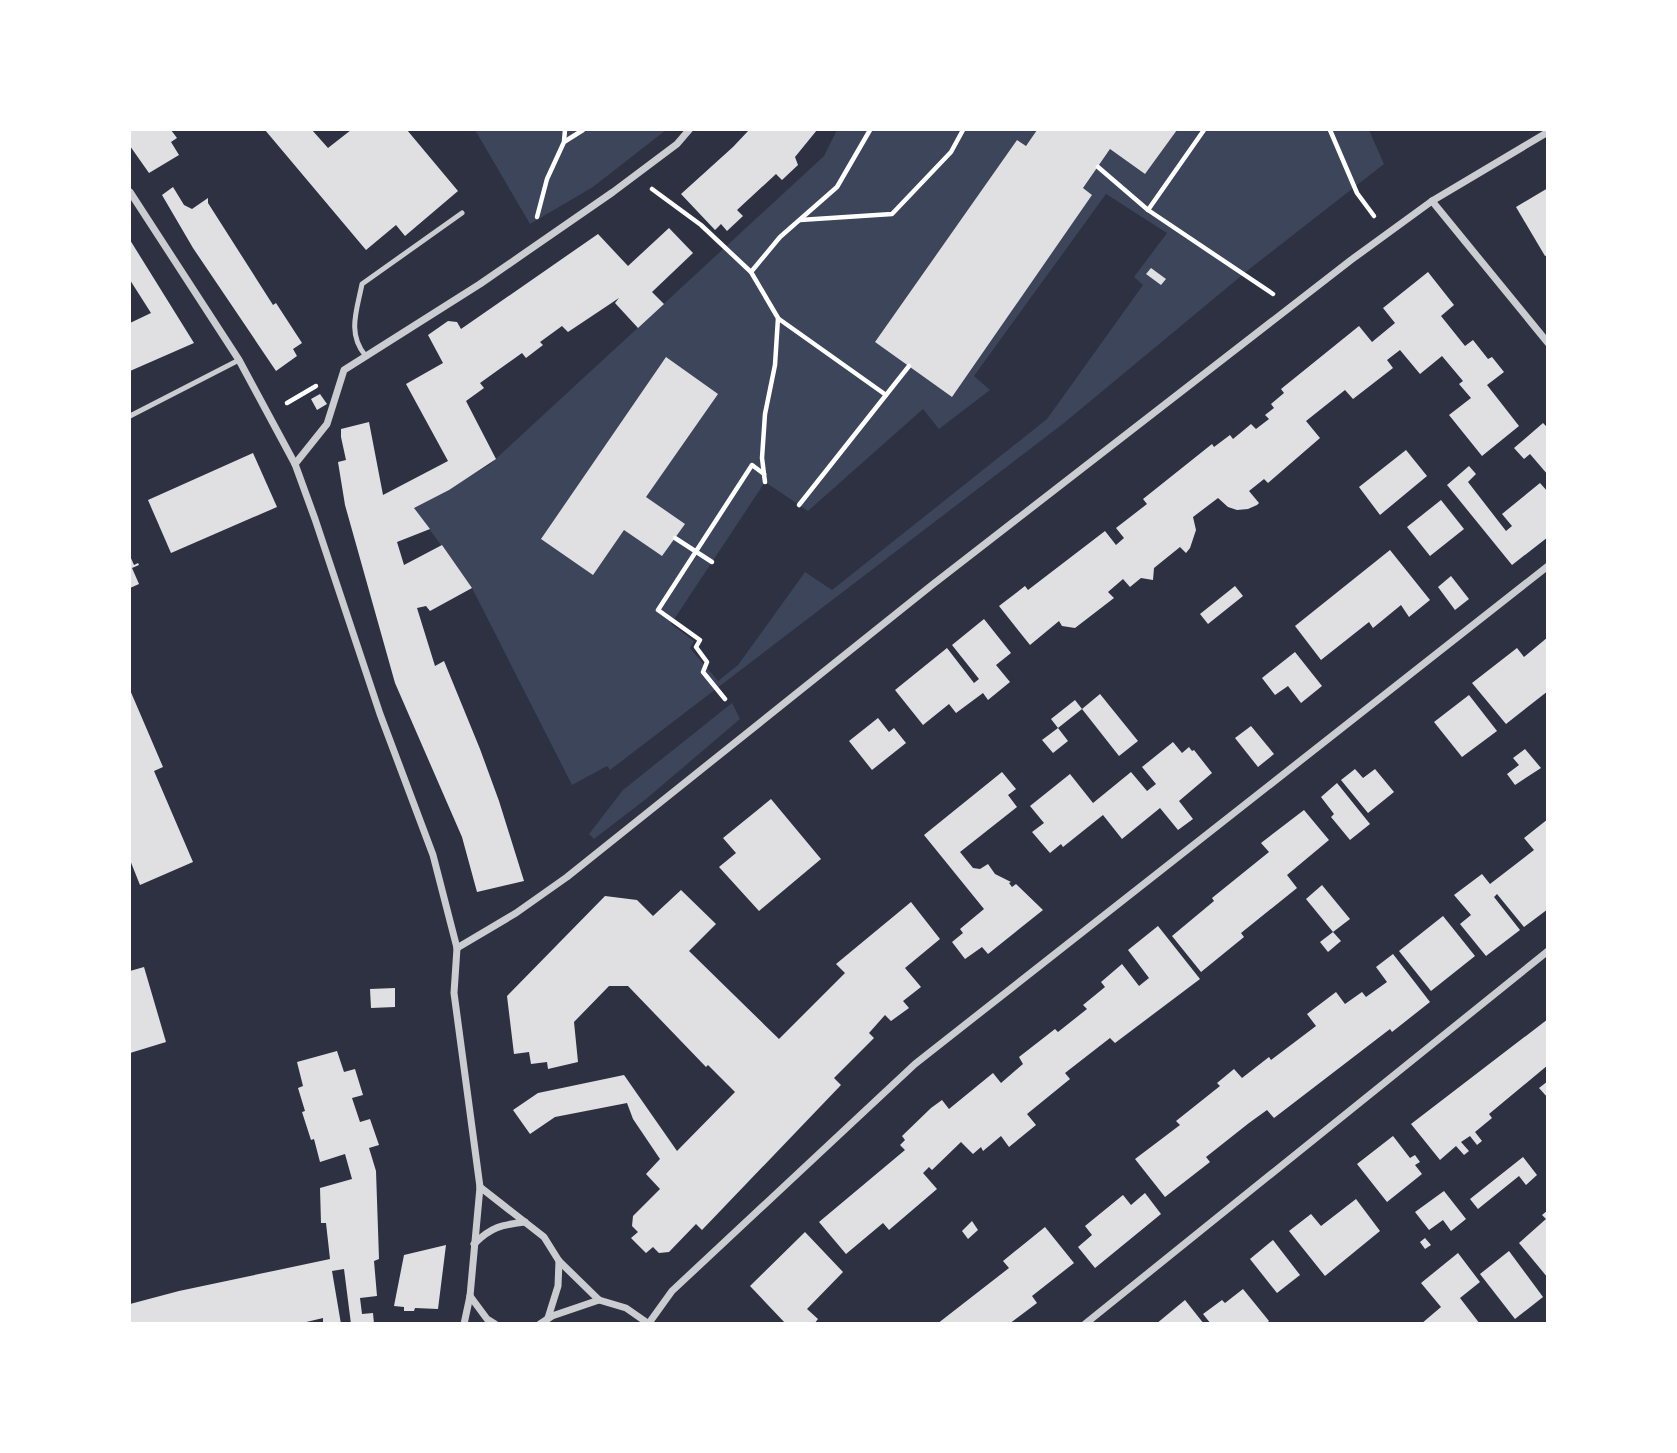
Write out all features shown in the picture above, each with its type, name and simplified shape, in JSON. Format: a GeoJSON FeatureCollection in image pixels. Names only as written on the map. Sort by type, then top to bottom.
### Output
{"type":"FeatureCollection","features":[{"type":"Feature","properties":{"kind":"street"},"geometry":{"type":"LineString","coordinates":[[295,464],[327,424],[344,370],[540,243],[677,144],[690,130]]}},
{"type":"Feature","properties":{"kind":"street"},"geometry":{"type":"LineString","coordinates":[[457,948],[516,913],[567,877],[932,585],[1351,260],[1433,201],[1548,132]]}},
{"type":"Feature","properties":{"kind":"street"},"geometry":{"type":"LineString","coordinates":[[130,192],[239,360],[295,464],[316,519],[380,714],[433,855],[457,948],[454,993],[480,1187],[470,1296],[464,1324]]}},
{"type":"Feature","properties":{"kind":"street"},"geometry":{"type":"LineString","coordinates":[[1433,201],[1548,343]]}},
{"type":"Feature","properties":{"kind":"street"},"geometry":{"type":"LineString","coordinates":[[480,1187],[544,1237],[559,1261],[599,1300],[626,1308],[649,1323],[672,1291],[915,1063],[1548,566]]}},
{"type":"Feature","properties":{"kind":"street"},"geometry":{"type":"LineString","coordinates":[[1085,1324],[1548,951]]}},
{"type":"Feature","properties":{"kind":"street"},"geometry":{"type":"LineString","coordinates":[[474,1244],[488,1231],[505,1224],[525,1222]]}},
{"type":"Feature","properties":{"kind":"street"},"geometry":{"type":"LineString","coordinates":[[548,1319],[558,1286],[559,1261]]}},
{"type":"Feature","properties":{"kind":"street"},"geometry":{"type":"LineString","coordinates":[[470,1296],[495,1324]]}},
{"type":"Feature","properties":{"kind":"street"},"geometry":{"type":"LineString","coordinates":[[540,1324],[599,1300]]}},
{"type":"Feature","properties":{"kind":"lane"},"geometry":{"type":"LineString","coordinates":[[365,355],[357,345],[353,325],[362,285],[462,213]]}},
{"type":"Feature","properties":{"kind":"lane"},"geometry":{"type":"LineString","coordinates":[[130,416],[239,360]]}},
{"type":"Feature","properties":{"kind":"path"},"geometry":{"type":"LineString","coordinates":[[540,243],[537,215],[547,179],[564,142],[565,130]]}},
{"type":"Feature","properties":{"kind":"path"},"geometry":{"type":"LineString","coordinates":[[564,142],[583,130]]}},
{"type":"Feature","properties":{"kind":"path"},"geometry":{"type":"LineString","coordinates":[[751,272],[780,237],[837,187],[870,130]]}},
{"type":"Feature","properties":{"kind":"path"},"geometry":{"type":"LineString","coordinates":[[800,220],[892,214],[951,152],[963,130]]}},
{"type":"Feature","properties":{"kind":"path"},"geometry":{"type":"LineString","coordinates":[[1148,210],[1204,130]]}},
{"type":"Feature","properties":{"kind":"path"},"geometry":{"type":"LineString","coordinates":[[1330,130],[1357,193],[1388,233]]}},
{"type":"Feature","properties":{"kind":"path"},"geometry":{"type":"LineString","coordinates":[[1098,167],[1148,210],[1292,307]]}},
{"type":"Feature","properties":{"kind":"path"},"geometry":{"type":"LineString","coordinates":[[636,174],[654,191],[701,225],[751,272],[778,318],[886,396]]}},
{"type":"Feature","properties":{"kind":"path"},"geometry":{"type":"LineString","coordinates":[[765,482],[765,414],[775,365],[778,318]]}},
{"type":"Feature","properties":{"kind":"path"},"geometry":{"type":"LineString","coordinates":[[799,505],[909,366]]}},
{"type":"Feature","properties":{"kind":"path"},"geometry":{"type":"LineString","coordinates":[[269,413],[344,370]]}},
{"type":"Feature","properties":{"kind":"path"},"geometry":{"type":"LineString","coordinates":[[726,699],[703,672],[707,662],[696,647],[700,640],[657,610],[752,465],[764,474]]}},
{"type":"Feature","properties":{"kind":"path"},"geometry":{"type":"LineString","coordinates":[[675,538],[712,562]]}},
{"type":"Feature","properties":{"kind":"shaded area"},"geometry":{"type":"Polygon","coordinates":[[[475,130],[666,130],[593,187],[530,224],[475,130]]]}},
{"type":"Feature","properties":{"kind":"shaded area"},"geometry":{"type":"Polygon","coordinates":[[[837,130],[1037,130],[1026,146],[1017,140],[875,342],[952,397],[1092,195],[1083,188],[1110,149],[1145,174],[1177,130],[1369,130],[1384,164],[1252,267],[1064,423],[610,770],[607,766],[572,785],[472,588],[414,508],[489,465],[824,156],[837,130]],[[1106,194],[974,376],[990,390],[939,429],[923,409],[808,511],[765,482],[671,624],[694,641],[690,648],[718,681],[738,665],[805,572],[832,590],[1047,419],[1143,285],[1134,277],[1167,233],[1106,194]]]}},
{"type":"Feature","properties":{"kind":"shaded area"},"geometry":{"type":"Polygon","coordinates":[[[732,703],[740,719],[646,799],[594,839],[589,834],[623,790],[732,703]]]}},
{"type":"Feature","properties":{"kind":"building"},"geometry":{"type":"Polygon","coordinates":[[[130,130],[171,130],[177,138],[171,142],[179,155],[149,173],[130,146],[130,130]]]}},
{"type":"Feature","properties":{"kind":"building"},"geometry":{"type":"Polygon","coordinates":[[[265,130],[312,130],[328,148],[351,130],[407,130],[458,191],[405,236],[396,225],[366,250],[265,130]]]}},
{"type":"Feature","properties":{"kind":"building"},"geometry":{"type":"Polygon","coordinates":[[[749,130],[817,130],[795,157],[798,165],[782,180],[776,174],[737,210],[743,216],[727,231],[721,224],[715,230],[681,194],[749,130]]]}},
{"type":"Feature","properties":{"kind":"building"},"geometry":{"type":"Polygon","coordinates":[[[1037,130],[1177,130],[1145,174],[1110,149],[1083,188],[1092,195],[952,397],[875,342],[1017,140],[1026,146],[1037,130]]]}},
{"type":"Feature","properties":{"kind":"building"},"geometry":{"type":"Polygon","coordinates":[[[173,187],[184,205],[192,209],[208,198],[208,203],[273,305],[276,303],[302,343],[293,349],[297,356],[276,371],[193,248],[162,195],[173,187]]]}},
{"type":"Feature","properties":{"kind":"building"},"geometry":{"type":"Polygon","coordinates":[[[1548,188],[1548,255],[1545,256],[1516,207],[1548,188]]]}},
{"type":"Feature","properties":{"kind":"building"},"geometry":{"type":"Polygon","coordinates":[[[669,228],[693,253],[652,292],[664,304],[638,328],[615,303],[619,298],[568,332],[562,326],[540,342],[543,345],[526,358],[522,353],[480,383],[484,388],[466,401],[496,459],[449,490],[414,508],[430,529],[397,542],[404,565],[442,545],[472,588],[430,611],[426,606],[417,608],[435,666],[444,661],[480,749],[524,881],[477,892],[462,837],[395,683],[345,505],[338,462],[346,460],[341,429],[369,422],[383,495],[448,461],[406,384],[443,363],[428,335],[448,321],[457,322],[461,329],[598,234],[628,266],[669,228]]]}},
{"type":"Feature","properties":{"kind":"building"},"geometry":{"type":"Polygon","coordinates":[[[130,240],[194,343],[130,371],[130,323],[151,313],[130,280],[130,240]]]}},
{"type":"Feature","properties":{"kind":"building"},"geometry":{"type":"Polygon","coordinates":[[[1151,268],[1166,279],[1161,285],[1146,274],[1151,268]]]}},
{"type":"Feature","properties":{"kind":"building"},"geometry":{"type":"Polygon","coordinates":[[[1428,272],[1454,305],[1441,316],[1465,346],[1473,340],[1488,359],[1492,357],[1504,372],[1487,385],[1519,426],[1482,456],[1449,415],[1471,398],[1459,384],[1463,381],[1442,356],[1420,374],[1400,350],[1387,360],[1393,368],[1353,399],[1345,390],[1306,421],[1320,438],[1268,483],[1264,479],[1249,491],[1259,503],[1257,505],[1237,510],[1228,507],[1218,498],[1193,517],[1196,530],[1190,548],[1186,553],[1180,547],[1154,568],[1153,580],[1141,578],[1130,587],[1123,579],[1108,592],[1114,598],[1075,628],[1062,626],[1059,621],[1030,645],[999,606],[1025,586],[1028,590],[1105,531],[1116,545],[1124,538],[1116,528],[1147,504],[1143,499],[1212,444],[1214,447],[1230,435],[1233,439],[1251,424],[1256,429],[1269,419],[1265,415],[1274,408],[1271,404],[1284,393],[1281,389],[1359,326],[1372,342],[1395,323],[1383,308],[1428,272]]]}},
{"type":"Feature","properties":{"kind":"building"},"geometry":{"type":"Polygon","coordinates":[[[666,357],[718,394],[646,497],[685,524],[662,556],[624,530],[593,575],[541,539],[666,357]]]}},
{"type":"Feature","properties":{"kind":"building"},"geometry":{"type":"Polygon","coordinates":[[[320,394],[327,404],[317,410],[311,399],[320,394]]]}},
{"type":"Feature","properties":{"kind":"building"},"geometry":{"type":"Polygon","coordinates":[[[1543,423],[1548,428],[1548,475],[1530,454],[1524,459],[1514,448],[1543,423]]]}},
{"type":"Feature","properties":{"kind":"building"},"geometry":{"type":"Polygon","coordinates":[[[1406,450],[1427,476],[1380,515],[1359,487],[1406,450]]]}},
{"type":"Feature","properties":{"kind":"building"},"geometry":{"type":"Polygon","coordinates":[[[253,453],[277,507],[171,553],[148,500],[253,453]]]}},
{"type":"Feature","properties":{"kind":"building"},"geometry":{"type":"Polygon","coordinates":[[[1469,466],[1476,474],[1468,482],[1506,531],[1512,526],[1502,514],[1540,483],[1548,492],[1548,537],[1512,565],[1447,485],[1469,466]]]}},
{"type":"Feature","properties":{"kind":"building"},"geometry":{"type":"Polygon","coordinates":[[[1441,500],[1464,529],[1430,556],[1407,527],[1441,500]]]}},
{"type":"Feature","properties":{"kind":"building"},"geometry":{"type":"Polygon","coordinates":[[[1390,550],[1430,600],[1409,617],[1401,605],[1373,628],[1369,622],[1321,660],[1295,626],[1390,550]]]}},
{"type":"Feature","properties":{"kind":"building"},"geometry":{"type":"Polygon","coordinates":[[[130,556],[134,565],[139,565],[132,568],[139,584],[130,588],[130,556]]]}},
{"type":"Feature","properties":{"kind":"building"},"geometry":{"type":"Polygon","coordinates":[[[1451,576],[1469,599],[1455,610],[1438,587],[1451,576]]]}},
{"type":"Feature","properties":{"kind":"building"},"geometry":{"type":"Polygon","coordinates":[[[1235,586],[1243,596],[1208,624],[1200,614],[1235,586]]]}},
{"type":"Feature","properties":{"kind":"building"},"geometry":{"type":"Polygon","coordinates":[[[984,619],[1011,653],[996,665],[1010,682],[988,700],[983,693],[956,713],[949,704],[923,725],[895,690],[947,648],[974,683],[979,679],[952,645],[984,619]]]}},
{"type":"Feature","properties":{"kind":"building"},"geometry":{"type":"Polygon","coordinates":[[[1548,637],[1548,691],[1506,724],[1472,683],[1517,648],[1524,657],[1548,637]]]}},
{"type":"Feature","properties":{"kind":"building"},"geometry":{"type":"Polygon","coordinates":[[[1295,652],[1322,686],[1301,703],[1288,686],[1275,695],[1262,678],[1295,652]]]}},
{"type":"Feature","properties":{"kind":"building"},"geometry":{"type":"Polygon","coordinates":[[[130,690],[163,767],[154,771],[193,862],[140,885],[130,860],[130,690]]]}},
{"type":"Feature","properties":{"kind":"building"},"geometry":{"type":"Polygon","coordinates":[[[1100,694],[1138,741],[1119,756],[1082,709],[1100,694]]]}},
{"type":"Feature","properties":{"kind":"building"},"geometry":{"type":"Polygon","coordinates":[[[1469,695],[1497,731],[1462,757],[1434,722],[1469,695]]]}},
{"type":"Feature","properties":{"kind":"building"},"geometry":{"type":"Polygon","coordinates":[[[1075,700],[1082,709],[1058,728],[1051,719],[1075,700]]]}},
{"type":"Feature","properties":{"kind":"building"},"geometry":{"type":"Polygon","coordinates":[[[878,718],[889,732],[894,728],[906,743],[872,770],[849,741],[878,718]]]}},
{"type":"Feature","properties":{"kind":"building"},"geometry":{"type":"Polygon","coordinates":[[[1251,726],[1274,754],[1258,767],[1235,738],[1251,726]]]}},
{"type":"Feature","properties":{"kind":"building"},"geometry":{"type":"Polygon","coordinates":[[[1058,728],[1068,741],[1053,753],[1042,740],[1058,728]]]}},
{"type":"Feature","properties":{"kind":"building"},"geometry":{"type":"Polygon","coordinates":[[[1173,742],[1182,753],[1189,747],[1194,750],[1212,773],[1179,801],[1193,819],[1178,830],[1160,808],[1122,839],[1103,815],[1063,847],[1061,844],[1050,853],[1032,832],[1044,823],[1030,806],[1070,774],[1093,803],[1131,772],[1147,791],[1156,784],[1142,767],[1173,742]]]}},
{"type":"Feature","properties":{"kind":"building"},"geometry":{"type":"Polygon","coordinates":[[[1525,749],[1541,768],[1515,785],[1507,774],[1519,765],[1513,758],[1525,749]]]}},
{"type":"Feature","properties":{"kind":"building"},"geometry":{"type":"Polygon","coordinates":[[[1355,769],[1363,778],[1375,769],[1394,792],[1368,813],[1341,780],[1355,769]]]}},
{"type":"Feature","properties":{"kind":"building"},"geometry":{"type":"Polygon","coordinates":[[[1002,772],[1016,789],[1008,795],[1017,807],[960,852],[973,868],[980,869],[988,864],[995,874],[1011,882],[1009,883],[1012,887],[1016,884],[1043,910],[988,954],[982,947],[965,959],[952,942],[963,933],[960,929],[984,909],[924,835],[1002,772]]]}},
{"type":"Feature","properties":{"kind":"building"},"geometry":{"type":"Polygon","coordinates":[[[1337,783],[1370,824],[1350,840],[1331,817],[1334,814],[1321,797],[1337,783]]]}},
{"type":"Feature","properties":{"kind":"building"},"geometry":{"type":"Polygon","coordinates":[[[771,799],[821,859],[759,911],[719,867],[736,853],[723,838],[771,799]]]}},
{"type":"Feature","properties":{"kind":"building"},"geometry":{"type":"Polygon","coordinates":[[[1304,810],[1329,840],[1287,875],[1297,888],[1241,933],[1244,937],[1201,972],[1172,936],[1214,901],[1212,898],[1269,852],[1261,843],[1304,810]]]}},
{"type":"Feature","properties":{"kind":"building"},"geometry":{"type":"Polygon","coordinates":[[[1548,819],[1548,909],[1524,927],[1497,894],[1494,897],[1520,930],[1486,956],[1460,924],[1471,915],[1454,895],[1482,874],[1490,884],[1534,850],[1524,838],[1548,819]]]}},
{"type":"Feature","properties":{"kind":"building"},"geometry":{"type":"Polygon","coordinates":[[[1322,885],[1350,919],[1333,932],[1306,899],[1322,885]]]}},
{"type":"Feature","properties":{"kind":"building"},"geometry":{"type":"Polygon","coordinates":[[[681,890],[716,924],[689,951],[779,1039],[845,973],[836,964],[911,902],[940,939],[905,968],[921,987],[903,1001],[909,1008],[891,1021],[885,1015],[869,1033],[874,1038],[834,1078],[841,1085],[702,1230],[696,1224],[669,1252],[659,1253],[653,1247],[646,1253],[631,1238],[638,1232],[632,1226],[633,1216],[660,1189],[646,1174],[660,1159],[633,1119],[627,1103],[555,1117],[530,1134],[513,1110],[538,1093],[624,1075],[677,1151],[735,1092],[708,1065],[706,1067],[628,986],[609,986],[574,1022],[578,1062],[548,1069],[547,1062],[531,1064],[529,1052],[514,1054],[507,996],[605,896],[637,900],[653,916],[681,890]]]}},
{"type":"Feature","properties":{"kind":"building"},"geometry":{"type":"Polygon","coordinates":[[[1443,916],[1475,956],[1431,991],[1399,951],[1443,916]]]}},
{"type":"Feature","properties":{"kind":"building"},"geometry":{"type":"Polygon","coordinates":[[[1158,926],[1200,979],[1115,1043],[1110,1038],[1065,1073],[1070,1079],[1027,1114],[1036,1125],[1009,1147],[1001,1136],[983,1151],[981,1147],[973,1154],[961,1142],[932,1170],[929,1167],[923,1173],[937,1189],[889,1230],[883,1223],[846,1254],[819,1222],[905,1150],[900,1145],[905,1140],[902,1136],[931,1108],[942,1100],[949,1109],[993,1073],[1001,1083],[1023,1064],[1019,1057],[1055,1029],[1058,1032],[1087,1009],[1083,1005],[1105,987],[1101,982],[1122,964],[1139,986],[1149,978],[1128,950],[1158,926]]]}},
{"type":"Feature","properties":{"kind":"building"},"geometry":{"type":"Polygon","coordinates":[[[1333,932],[1341,941],[1328,952],[1320,942],[1333,932]]]}},
{"type":"Feature","properties":{"kind":"building"},"geometry":{"type":"Polygon","coordinates":[[[1393,954],[1430,1002],[1392,1032],[1390,1029],[1274,1118],[1267,1110],[1249,1123],[1206,1157],[1210,1162],[1165,1197],[1135,1159],[1180,1125],[1176,1121],[1220,1086],[1217,1083],[1234,1069],[1242,1078],[1316,1026],[1307,1014],[1336,992],[1345,1004],[1362,992],[1366,997],[1387,982],[1376,967],[1393,954]]]}},
{"type":"Feature","properties":{"kind":"building"},"geometry":{"type":"Polygon","coordinates":[[[144,967],[166,1042],[130,1053],[130,971],[144,967]]]}},
{"type":"Feature","properties":{"kind":"building"},"geometry":{"type":"Polygon","coordinates":[[[395,988],[395,1007],[371,1008],[370,989],[395,988]]]}},
{"type":"Feature","properties":{"kind":"building"},"geometry":{"type":"Polygon","coordinates":[[[1548,1019],[1548,1065],[1489,1114],[1492,1118],[1475,1132],[1482,1141],[1477,1145],[1470,1136],[1461,1142],[1469,1151],[1464,1155],[1456,1146],[1440,1160],[1411,1124],[1548,1019]]]}},
{"type":"Feature","properties":{"kind":"building"},"geometry":{"type":"Polygon","coordinates":[[[337,1051],[344,1072],[355,1069],[363,1095],[352,1098],[360,1122],[370,1119],[379,1145],[369,1148],[376,1171],[379,1259],[374,1261],[377,1296],[360,1298],[362,1314],[373,1313],[374,1324],[351,1324],[344,1269],[332,1271],[341,1324],[323,1324],[323,1318],[298,1324],[130,1324],[130,1304],[330,1259],[326,1223],[321,1223],[320,1188],[352,1179],[345,1154],[320,1162],[314,1139],[311,1140],[302,1112],[305,1111],[298,1088],[303,1086],[297,1062],[337,1051]]]}},
{"type":"Feature","properties":{"kind":"building"},"geometry":{"type":"Polygon","coordinates":[[[1548,1081],[1548,1098],[1539,1088],[1548,1081]]]}},
{"type":"Feature","properties":{"kind":"building"},"geometry":{"type":"Polygon","coordinates":[[[1393,1136],[1410,1158],[1415,1155],[1420,1162],[1415,1165],[1422,1174],[1387,1202],[1357,1164],[1393,1136]]]}},
{"type":"Feature","properties":{"kind":"building"},"geometry":{"type":"Polygon","coordinates":[[[1523,1157],[1537,1175],[1526,1185],[1519,1176],[1478,1209],[1470,1199],[1523,1157]]]}},
{"type":"Feature","properties":{"kind":"building"},"geometry":{"type":"Polygon","coordinates":[[[1444,1191],[1466,1219],[1451,1231],[1443,1220],[1429,1230],[1415,1212],[1444,1191]]]}},
{"type":"Feature","properties":{"kind":"building"},"geometry":{"type":"Polygon","coordinates":[[[1145,1193],[1161,1214],[1095,1268],[1078,1247],[1092,1235],[1085,1226],[1123,1195],[1131,1205],[1145,1193]]]}},
{"type":"Feature","properties":{"kind":"building"},"geometry":{"type":"Polygon","coordinates":[[[1356,1199],[1380,1231],[1325,1276],[1289,1231],[1311,1214],[1321,1226],[1356,1199]]]}},
{"type":"Feature","properties":{"kind":"building"},"geometry":{"type":"Polygon","coordinates":[[[1548,1210],[1548,1278],[1519,1243],[1546,1219],[1542,1215],[1548,1210]]]}},
{"type":"Feature","properties":{"kind":"building"},"geometry":{"type":"Polygon","coordinates":[[[972,1221],[978,1230],[968,1239],[962,1231],[972,1221]]]}},
{"type":"Feature","properties":{"kind":"building"},"geometry":{"type":"Polygon","coordinates":[[[1045,1227],[1074,1263],[1032,1296],[1037,1303],[1009,1324],[937,1324],[1009,1268],[1003,1261],[1045,1227]]]}},
{"type":"Feature","properties":{"kind":"building"},"geometry":{"type":"Polygon","coordinates":[[[805,1232],[843,1272],[807,1309],[818,1319],[814,1324],[786,1324],[750,1286],[805,1232]]]}},
{"type":"Feature","properties":{"kind":"building"},"geometry":{"type":"Polygon","coordinates":[[[1425,1238],[1431,1245],[1425,1249],[1420,1242],[1425,1238]]]}},
{"type":"Feature","properties":{"kind":"building"},"geometry":{"type":"Polygon","coordinates":[[[1273,1240],[1300,1275],[1277,1293],[1250,1259],[1273,1240]]]}},
{"type":"Feature","properties":{"kind":"building"},"geometry":{"type":"Polygon","coordinates":[[[446,1245],[438,1309],[415,1308],[414,1311],[404,1311],[404,1307],[394,1306],[404,1255],[446,1245]]]}},
{"type":"Feature","properties":{"kind":"building"},"geometry":{"type":"Polygon","coordinates":[[[1509,1251],[1543,1297],[1515,1319],[1480,1274],[1509,1251]]]}},
{"type":"Feature","properties":{"kind":"building"},"geometry":{"type":"Polygon","coordinates":[[[1458,1253],[1480,1282],[1460,1298],[1480,1324],[1421,1324],[1441,1307],[1421,1283],[1458,1253]]]}},
{"type":"Feature","properties":{"kind":"building"},"geometry":{"type":"Polygon","coordinates":[[[1243,1289],[1269,1321],[1266,1324],[1211,1324],[1203,1314],[1222,1300],[1225,1303],[1243,1289]]]}},
{"type":"Feature","properties":{"kind":"building"},"geometry":{"type":"Polygon","coordinates":[[[1185,1300],[1204,1324],[1156,1324],[1185,1300]]]}}]}
